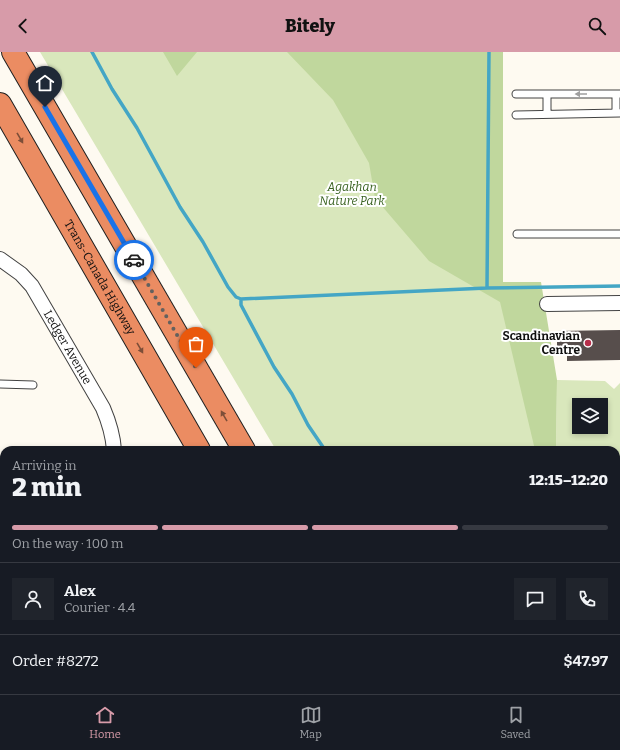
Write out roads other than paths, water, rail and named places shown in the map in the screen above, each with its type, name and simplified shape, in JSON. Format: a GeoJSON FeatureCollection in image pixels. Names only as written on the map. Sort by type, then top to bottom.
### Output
{"type":"FeatureCollection","features":[{"type":"Feature","properties":{"kind":"highway"},"geometry":{"type":"LineString","coordinates":[[13,52],[242,446]]}},
{"type":"Feature","properties":{"kind":"highway","name":"Trans-Canada Highway"},"geometry":{"type":"LineString","coordinates":[[0,104],[197,446]]}},
{"type":"Feature","properties":{"kind":"street","name":"Ledger Avenue"},"geometry":{"type":"LineString","coordinates":[[0,258],[21,274],[32,286],[104,408],[114,440],[114,446]]}},
{"type":"Feature","properties":{"kind":"street"},"geometry":{"type":"LineString","coordinates":[[547,304],[620,303]]}},
{"type":"Feature","properties":{"kind":"lane"},"geometry":{"type":"LineString","coordinates":[[516,94],[618,94],[618,113],[516,115]]}},
{"type":"Feature","properties":{"kind":"lane"},"geometry":{"type":"LineString","coordinates":[[547,94],[547,114]]}},
{"type":"Feature","properties":{"kind":"lane"},"geometry":{"type":"LineString","coordinates":[[517,234],[620,234]]}},
{"type":"Feature","properties":{"kind":"lane"},"geometry":{"type":"LineString","coordinates":[[0,384],[33,385]]}},
{"type":"Feature","properties":{"kind":"waterway"},"geometry":{"type":"LineString","coordinates":[[92,52],[112,89],[137,128],[180,207],[203,242],[228,287],[236,297],[241,299],[487,288],[620,286]]}},
{"type":"Feature","properties":{"kind":"waterway"},"geometry":{"type":"LineString","coordinates":[[487,288],[489,52]]}},
{"type":"Feature","properties":{"kind":"waterway"},"geometry":{"type":"LineString","coordinates":[[241,299],[241,305],[274,367],[292,394],[308,425],[322,446]]}},
{"type":"Feature","properties":{"kind":"place","name":"Scandinavian Centre"},"geometry":{"type":"Point","coordinates":[588,343]}},
{"type":"Feature","properties":{"kind":"park label","name":"Agakhan Nature Park"},"geometry":{"type":"Point","coordinates":[352,194]}}]}
